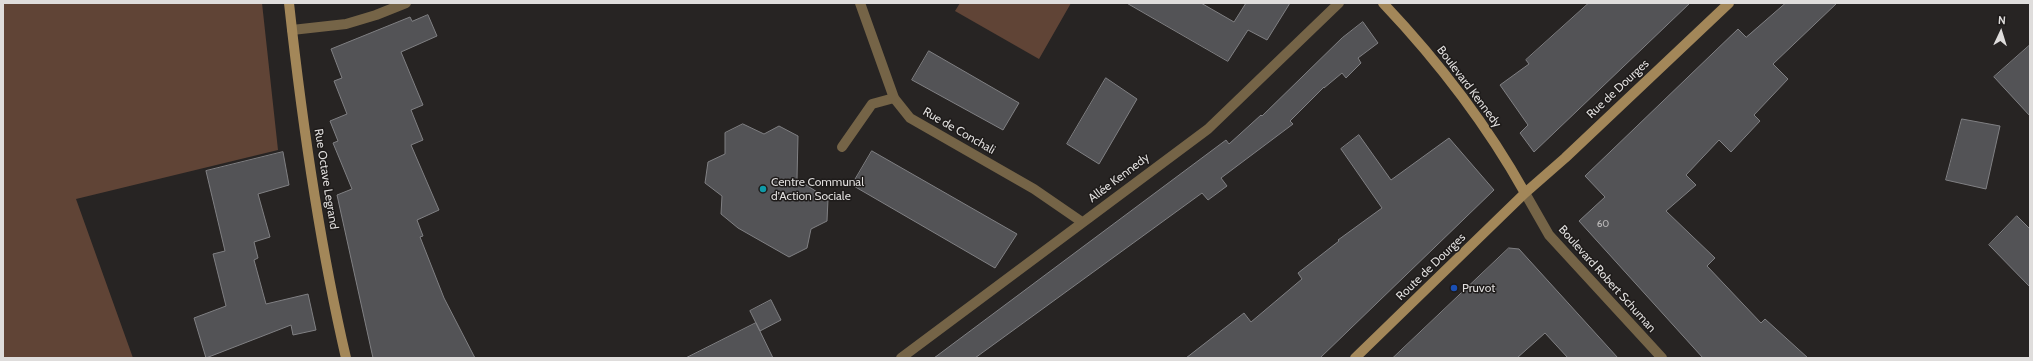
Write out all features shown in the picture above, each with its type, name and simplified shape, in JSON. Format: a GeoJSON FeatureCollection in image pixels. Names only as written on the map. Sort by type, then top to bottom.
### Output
{"type":"FeatureCollection","features":[{"type":"Feature","properties":{"kind":"main road","name":"Rue Octave Legrand"},"geometry":{"type":"LineString","coordinates":[[289,3],[306,144],[338,323],[346,358]]}},
{"type":"Feature","properties":{"kind":"main road","name":"Boulevard Kennedy"},"geometry":{"type":"LineString","coordinates":[[1383,3],[1414,36],[1497,145],[1525,193]]}},
{"type":"Feature","properties":{"kind":"main road","name":"Rue de Dourges"},"geometry":{"type":"LineString","coordinates":[[1525,193],[1558,164],[1729,3]]}},
{"type":"Feature","properties":{"kind":"main road","name":"Route de Dourges"},"geometry":{"type":"LineString","coordinates":[[1354,358],[1525,193]]}},
{"type":"Feature","properties":{"kind":"street"},"geometry":{"type":"LineString","coordinates":[[292,30],[360,21],[406,3]]}},
{"type":"Feature","properties":{"kind":"street","name":"Rue de Conchali"},"geometry":{"type":"LineString","coordinates":[[860,3],[894,98],[910,118],[1034,189],[1082,222]]}},
{"type":"Feature","properties":{"kind":"street","name":"Allée Kennedy"},"geometry":{"type":"LineString","coordinates":[[901,358],[1208,129],[1339,3]]}},
{"type":"Feature","properties":{"kind":"street"},"geometry":{"type":"LineString","coordinates":[[842,147],[872,104],[894,98]]}},
{"type":"Feature","properties":{"kind":"street","name":"Boulevard Robert Schuman"},"geometry":{"type":"LineString","coordinates":[[1525,193],[1549,235],[1662,358]]}},
{"type":"Feature","properties":{"kind":"shaded area"},"geometry":{"type":"Polygon","coordinates":[[[3,3],[262,3],[278,150],[76,199],[133,358],[3,358],[3,3]]]}},
{"type":"Feature","properties":{"kind":"shaded area"},"geometry":{"type":"Polygon","coordinates":[[[960,3],[1071,3],[1039,59],[955,11],[960,3]]]}},
{"type":"Feature","properties":{"kind":"building"},"geometry":{"type":"Polygon","coordinates":[[[1127,3],[1201,3],[1234,22],[1246,3],[1290,3],[1267,40],[1248,30],[1228,61],[1127,3]]]}},
{"type":"Feature","properties":{"kind":"building"},"geometry":{"type":"Polygon","coordinates":[[[1589,3],[1690,3],[1534,152],[1520,133],[1528,125],[1500,85],[1529,64],[1526,60],[1589,3]]]}},
{"type":"Feature","properties":{"kind":"building"},"geometry":{"type":"Polygon","coordinates":[[[1786,3],[1837,3],[1773,64],[1788,79],[1754,115],[1760,121],[1731,152],[1719,140],[1686,175],[1696,185],[1666,211],[1715,258],[1707,266],[1761,323],[1765,319],[1808,358],[1703,358],[1579,221],[1605,197],[1585,176],[1738,29],[1746,37],[1786,3]]]}},
{"type":"Feature","properties":{"kind":"building"},"geometry":{"type":"Polygon","coordinates":[[[428,15],[437,36],[401,52],[423,105],[411,110],[423,140],[411,145],[439,210],[417,220],[423,236],[420,237],[444,298],[475,358],[373,358],[337,195],[352,189],[333,143],[338,141],[330,121],[347,114],[334,81],[342,78],[331,49],[410,17],[412,21],[428,15]]]}},
{"type":"Feature","properties":{"kind":"building"},"geometry":{"type":"Polygon","coordinates":[[[1363,22],[1378,43],[1358,58],[1361,63],[1346,78],[1342,73],[1324,87],[1290,121],[1293,124],[1221,178],[1227,186],[1208,200],[1202,193],[975,358],[934,358],[1226,140],[1229,144],[1261,115],[1262,116],[1342,38],[1363,22]]]}},
{"type":"Feature","properties":{"kind":"building"},"geometry":{"type":"Polygon","coordinates":[[[2030,45],[2030,116],[1994,77],[2030,45]]]}},
{"type":"Feature","properties":{"kind":"building"},"geometry":{"type":"Polygon","coordinates":[[[929,51],[1019,103],[1003,130],[912,80],[929,51]]]}},
{"type":"Feature","properties":{"kind":"building"},"geometry":{"type":"Polygon","coordinates":[[[1106,78],[1137,99],[1099,164],[1067,144],[1106,78]]]}},
{"type":"Feature","properties":{"kind":"building"},"geometry":{"type":"Polygon","coordinates":[[[1962,119],[2000,126],[1986,189],[1946,180],[1962,119]]]}},
{"type":"Feature","properties":{"kind":"building","name":"Centre Communal d'Action Sociale"},"geometry":{"type":"Polygon","coordinates":[[[743,124],[764,134],[779,126],[798,136],[797,179],[828,199],[827,221],[811,229],[807,248],[789,257],[738,228],[721,214],[722,196],[705,183],[708,162],[725,154],[725,133],[743,124]]]}},
{"type":"Feature","properties":{"kind":"building"},"geometry":{"type":"Polygon","coordinates":[[[1359,135],[1391,180],[1449,138],[1494,190],[1320,358],[1186,358],[1244,313],[1251,322],[1302,279],[1298,273],[1339,241],[1338,240],[1382,208],[1341,149],[1359,135]]]}},
{"type":"Feature","properties":{"kind":"building"},"geometry":{"type":"Polygon","coordinates":[[[872,151],[1017,234],[995,268],[852,185],[872,151]]]}},
{"type":"Feature","properties":{"kind":"building"},"geometry":{"type":"Polygon","coordinates":[[[283,152],[289,185],[258,194],[270,237],[254,242],[258,258],[254,260],[266,304],[308,294],[316,330],[293,335],[291,325],[206,358],[194,318],[226,306],[213,254],[225,251],[206,171],[283,152]]]}},
{"type":"Feature","properties":{"kind":"building"},"geometry":{"type":"Polygon","coordinates":[[[2017,216],[2030,229],[2030,287],[1989,245],[2017,216]]]}},
{"type":"Feature","properties":{"kind":"building"},"geometry":{"type":"Polygon","coordinates":[[[1509,248],[1519,249],[1618,358],[1568,358],[1545,333],[1517,358],[1393,358],[1509,248]]]}},
{"type":"Feature","properties":{"kind":"building"},"geometry":{"type":"Polygon","coordinates":[[[771,300],[781,320],[760,331],[750,311],[771,300]]]}},
{"type":"Feature","properties":{"kind":"building"},"geometry":{"type":"Polygon","coordinates":[[[756,323],[773,358],[686,358],[756,323]]]}},
{"type":"Feature","properties":{"kind":"place","name":"Centre Communal d'Action Sociale"},"geometry":{"type":"Point","coordinates":[763,189]}},
{"type":"Feature","properties":{"kind":"place","name":"Pruvot"},"geometry":{"type":"Point","coordinates":[1454,288]}}]}
